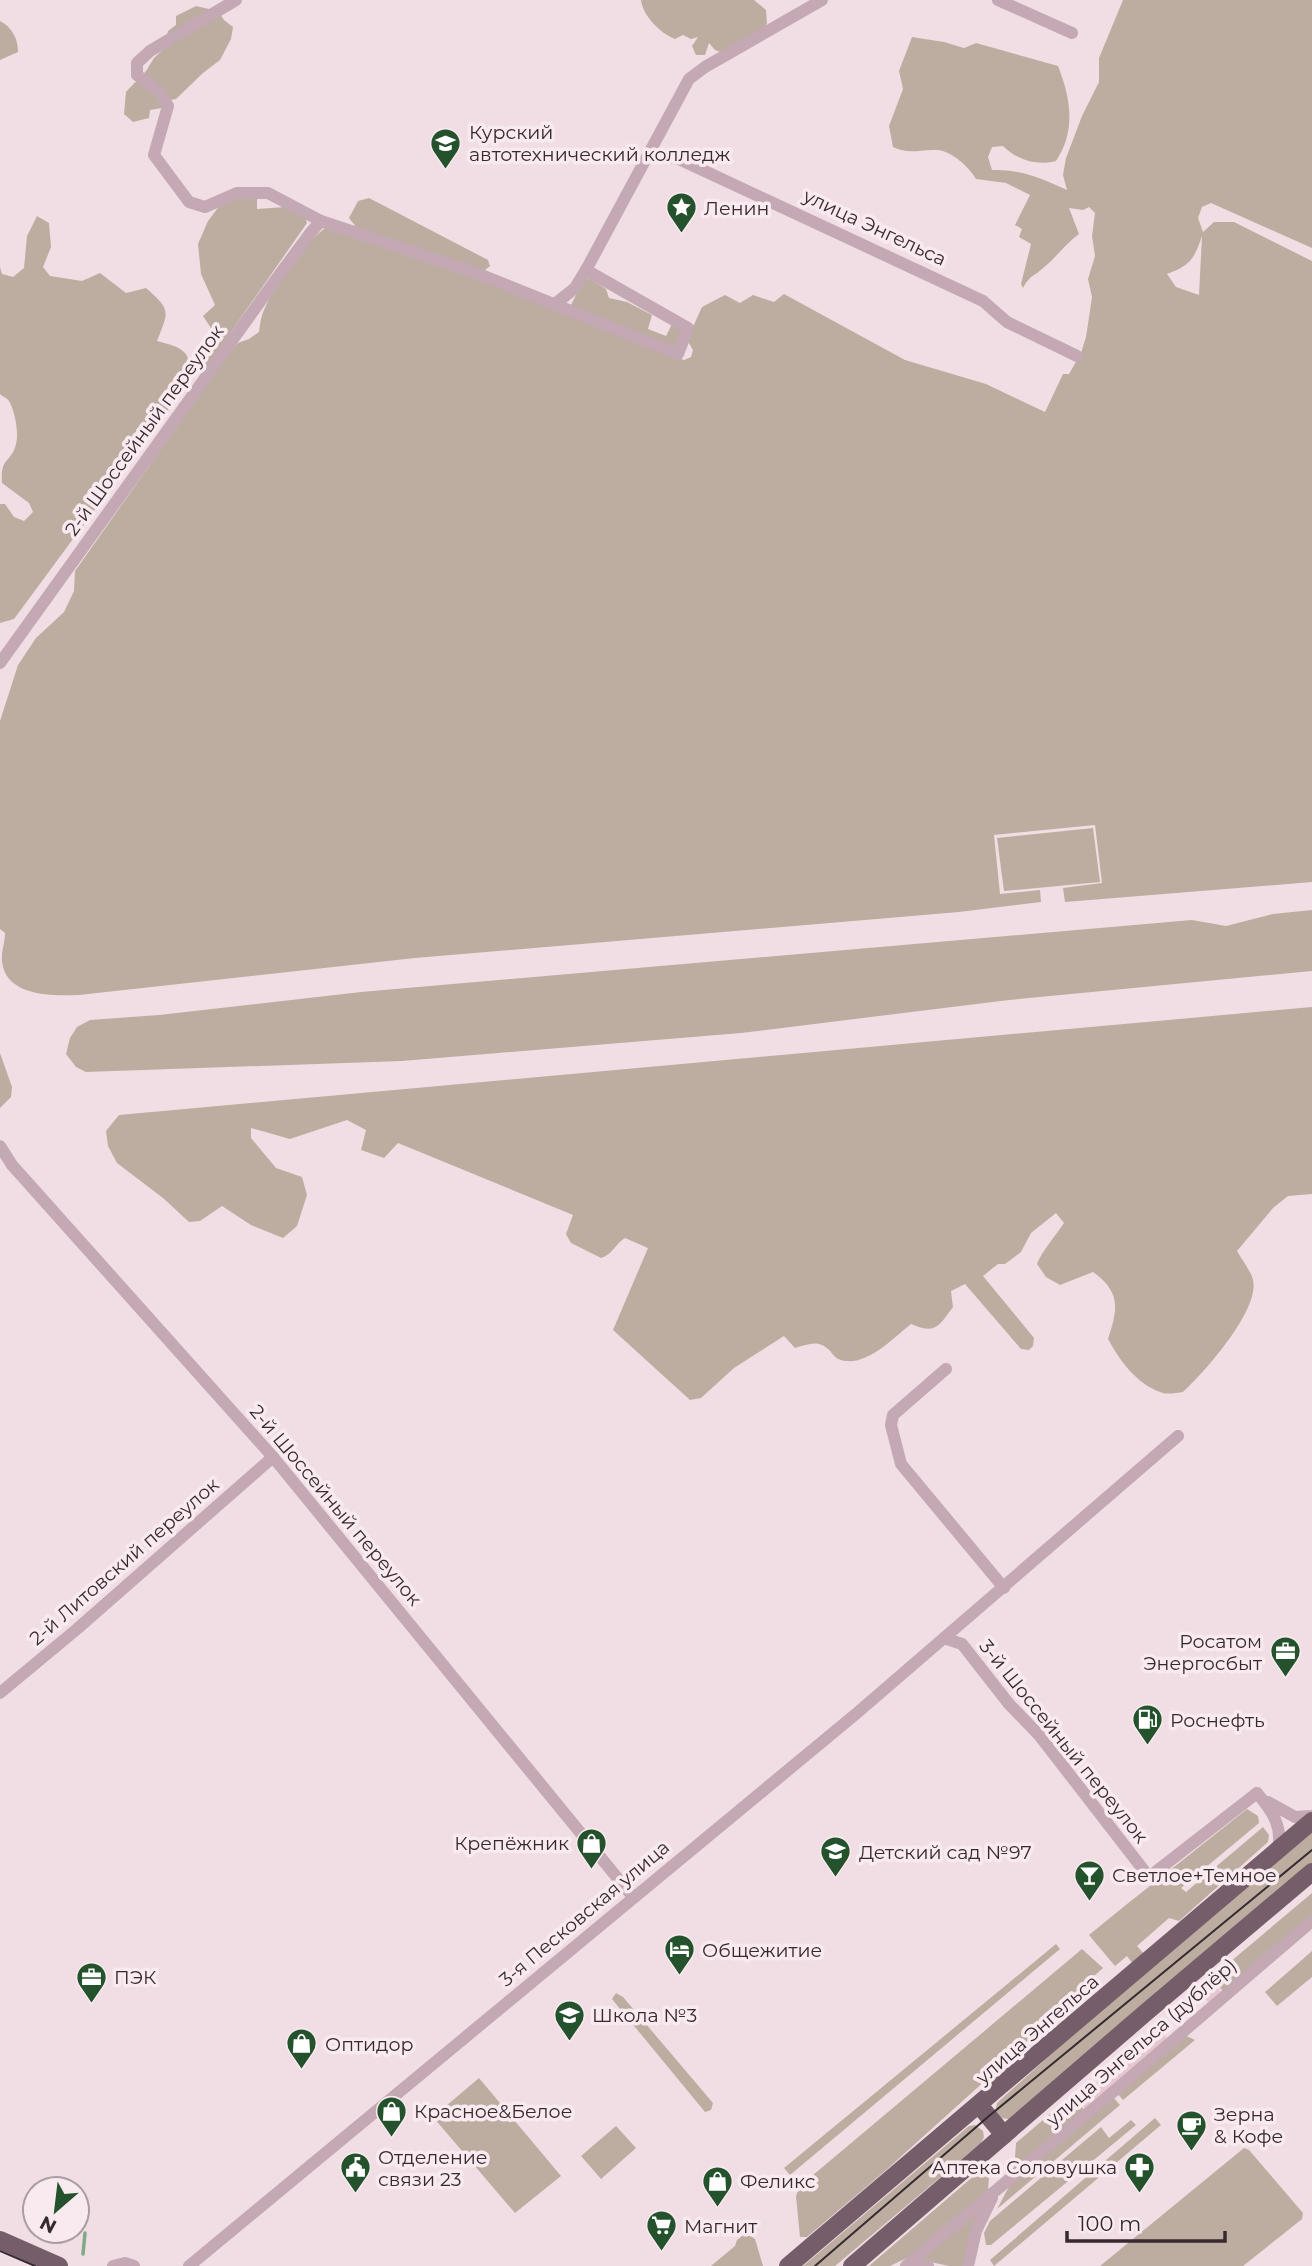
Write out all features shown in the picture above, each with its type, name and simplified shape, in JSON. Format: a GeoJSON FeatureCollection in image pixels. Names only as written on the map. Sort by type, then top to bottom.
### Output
{"type":"FeatureCollection","features":[{"type":"Feature","properties":{"kind":"main road","name":"улица Энгельса"},"geometry":{"type":"LineString","coordinates":[[788,2266],[1312,1819]]}},
{"type":"Feature","properties":{"kind":"main road"},"geometry":{"type":"LineString","coordinates":[[852,2266],[1312,1872]]}},
{"type":"Feature","properties":{"kind":"main road"},"geometry":{"type":"LineString","coordinates":[[979,2105],[1004,2135]]}},
{"type":"Feature","properties":{"kind":"main road"},"geometry":{"type":"LineString","coordinates":[[0,2240],[59,2266]]}},
{"type":"Feature","properties":{"kind":"street"},"geometry":{"type":"LineString","coordinates":[[236,0],[150,51],[137,63],[137,75],[160,92],[168,106],[153,155],[189,202],[205,207],[237,193],[268,193],[321,221],[474,272],[678,354],[688,328],[586,270]]}},
{"type":"Feature","properties":{"kind":"street"},"geometry":{"type":"LineString","coordinates":[[555,304],[575,288],[586,270],[690,79],[705,67],[821,0]]}},
{"type":"Feature","properties":{"kind":"street"},"geometry":{"type":"LineString","coordinates":[[998,0],[1072,33]]}},
{"type":"Feature","properties":{"kind":"street","name":"улица Энгельса"},"geometry":{"type":"LineString","coordinates":[[648,155],[664,155],[681,160],[865,245],[983,301],[1007,322],[1077,356]]}},
{"type":"Feature","properties":{"kind":"street","name":"2-й Шоссейный переулок"},"geometry":{"type":"LineString","coordinates":[[0,663],[277,278],[321,221]]}},
{"type":"Feature","properties":{"kind":"street","name":"2-й Шоссейный переулок"},"geometry":{"type":"LineString","coordinates":[[0,1146],[12,1165],[273,1457],[633,1896]]}},
{"type":"Feature","properties":{"kind":"street"},"geometry":{"type":"LineString","coordinates":[[946,1369],[893,1415],[891,1425],[894,1438],[901,1464],[1004,1588]]}},
{"type":"Feature","properties":{"kind":"street","name":"3-я Песковская улица"},"geometry":{"type":"LineString","coordinates":[[189,2266],[857,1713],[1178,1436]]}},
{"type":"Feature","properties":{"kind":"street","name":"2-й Литовский переулок"},"geometry":{"type":"LineString","coordinates":[[0,1693],[273,1457]]}},
{"type":"Feature","properties":{"kind":"street","name":"3-й Шоссейный переулок"},"geometry":{"type":"LineString","coordinates":[[944,1638],[962,1644],[1002,1696],[1039,1735],[1149,1877],[1257,1793]]}},
{"type":"Feature","properties":{"kind":"street"},"geometry":{"type":"LineString","coordinates":[[1257,1793],[1287,1814],[1312,1819]]}},
{"type":"Feature","properties":{"kind":"street"},"geometry":{"type":"LineString","coordinates":[[1257,1793],[1275,1817],[1280,1839],[1278,1850]]}},
{"type":"Feature","properties":{"kind":"street","name":"улица Энгельса (дублёр)"},"geometry":{"type":"LineString","coordinates":[[908,2265],[1312,1921]]}},
{"type":"Feature","properties":{"kind":"street"},"geometry":{"type":"LineString","coordinates":[[968,2266],[976,2231],[996,2191]]}},
{"type":"Feature","properties":{"kind":"street"},"geometry":{"type":"LineString","coordinates":[[113,2266],[125,2263],[134,2266]]}},
{"type":"Feature","properties":{"kind":"street"},"geometry":{"type":"LineString","coordinates":[[908,2265],[928,2266]]}},
{"type":"Feature","properties":{"kind":"shaded area"},"geometry":{"type":"Polygon","coordinates":[[[641,0],[754,0],[766,10],[767,23],[764,29],[723,53],[715,50],[709,43],[705,55],[696,55],[692,46],[698,37],[691,39],[683,35],[675,39],[664,33],[649,18],[641,0]]]}},
{"type":"Feature","properties":{"kind":"shaded area"},"geometry":{"type":"Polygon","coordinates":[[[1123,0],[1312,0],[1312,248],[1211,203],[1202,207],[1198,218],[1203,232],[1214,222],[1234,222],[1312,261],[1312,882],[1065,902],[1063,888],[1102,883],[1095,825],[994,835],[1000,894],[1040,890],[1041,902],[959,912],[415,958],[79,995],[32,992],[12,982],[5,973],[2,961],[5,933],[0,929],[0,721],[18,665],[36,638],[64,612],[74,591],[75,571],[226,357],[238,343],[259,332],[263,312],[282,277],[308,244],[325,228],[471,276],[684,360],[691,357],[693,350],[687,340],[702,307],[725,295],[740,303],[753,295],[774,302],[784,294],[905,360],[986,384],[1045,412],[1063,374],[1069,374],[1081,353],[1086,337],[1092,297],[1088,279],[1095,256],[1092,236],[1095,213],[1089,207],[1083,210],[1069,208],[1079,234],[1030,278],[1023,288],[1021,284],[1031,244],[1019,237],[1022,229],[1015,225],[1030,195],[1006,183],[976,179],[959,160],[943,151],[909,151],[893,147],[889,126],[903,89],[899,71],[912,37],[964,48],[976,43],[1058,66],[1066,91],[1069,126],[1067,138],[1056,161],[1028,161],[1003,146],[992,147],[988,157],[992,170],[1031,175],[1067,190],[1063,175],[1066,158],[1099,82],[1099,58],[1123,0]],[[1202,236],[1190,260],[1181,268],[1167,274],[1176,287],[1199,295],[1202,236]]]}},
{"type":"Feature","properties":{"kind":"shaded area"},"geometry":{"type":"Polygon","coordinates":[[[196,6],[216,8],[233,27],[231,39],[220,60],[176,99],[170,100],[162,108],[150,110],[149,118],[133,122],[124,114],[126,92],[165,48],[168,31],[176,25],[176,16],[196,6]]]}},
{"type":"Feature","properties":{"kind":"shaded area"},"geometry":{"type":"Polygon","coordinates":[[[0,21],[14,34],[18,52],[0,60],[0,21]]]}},
{"type":"Feature","properties":{"kind":"shaded area"},"geometry":{"type":"Polygon","coordinates":[[[238,198],[257,198],[257,209],[285,207],[305,217],[307,223],[203,372],[198,367],[211,328],[203,316],[215,305],[201,274],[198,244],[208,221],[220,205],[238,198]]]}},
{"type":"Feature","properties":{"kind":"shaded area"},"geometry":{"type":"Polygon","coordinates":[[[369,198],[488,260],[490,266],[484,271],[357,228],[349,218],[358,201],[369,198]]]}},
{"type":"Feature","properties":{"kind":"shaded area"},"geometry":{"type":"Polygon","coordinates":[[[37,216],[49,223],[51,247],[43,267],[50,276],[82,281],[100,273],[126,293],[146,288],[164,307],[164,323],[157,341],[184,352],[191,369],[191,379],[14,619],[0,623],[0,504],[5,504],[14,517],[24,521],[33,512],[29,503],[2,483],[4,464],[14,450],[17,434],[11,405],[0,394],[0,267],[2,274],[13,277],[24,268],[27,236],[37,216]]]}},
{"type":"Feature","properties":{"kind":"shaded area"},"geometry":{"type":"Polygon","coordinates":[[[589,278],[606,289],[609,298],[627,302],[652,315],[648,329],[666,336],[672,324],[682,330],[677,344],[671,348],[570,307],[581,285],[589,278]]]}},
{"type":"Feature","properties":{"kind":"shaded area"},"geometry":{"type":"Polygon","coordinates":[[[1093,828],[1100,882],[1004,891],[997,838],[1093,828]]]}},
{"type":"Feature","properties":{"kind":"shaded area"},"geometry":{"type":"Polygon","coordinates":[[[1312,910],[1312,971],[1009,1000],[741,1033],[402,1061],[86,1072],[76,1067],[66,1054],[70,1038],[77,1027],[90,1020],[159,1015],[361,992],[1192,920],[1226,926],[1273,914],[1312,910]]]}},
{"type":"Feature","properties":{"kind":"shaded area"},"geometry":{"type":"Polygon","coordinates":[[[1312,1007],[1312,1194],[1288,1196],[1273,1208],[1237,1251],[1253,1280],[1253,1293],[1248,1307],[1228,1340],[1204,1371],[1183,1392],[1174,1393],[1162,1393],[1151,1388],[1123,1363],[1108,1339],[1114,1319],[1115,1302],[1113,1294],[1102,1279],[1093,1272],[1060,1285],[1046,1277],[1037,1264],[1064,1223],[1056,1213],[1031,1233],[1021,1252],[1005,1264],[998,1264],[983,1276],[1034,1338],[1033,1346],[1029,1350],[1021,1349],[965,1284],[951,1291],[953,1307],[936,1327],[926,1329],[911,1324],[868,1356],[848,1361],[838,1359],[822,1345],[810,1344],[795,1348],[784,1336],[734,1368],[701,1398],[690,1400],[613,1330],[648,1248],[625,1238],[601,1258],[571,1243],[566,1234],[573,1215],[398,1143],[384,1158],[361,1150],[366,1130],[347,1120],[290,1139],[251,1128],[251,1138],[276,1168],[302,1177],[307,1195],[297,1226],[283,1238],[251,1225],[222,1206],[200,1221],[189,1222],[117,1163],[108,1146],[106,1131],[119,1115],[1312,1007]]]}},
{"type":"Feature","properties":{"kind":"shaded area"},"geometry":{"type":"Polygon","coordinates":[[[0,1053],[12,1087],[11,1097],[0,1108],[0,1053]]]}},
{"type":"Feature","properties":{"kind":"shaded area"},"geometry":{"type":"Polygon","coordinates":[[[1247,1809],[1258,1816],[1259,1823],[1181,1888],[1186,1892],[1263,1827],[1269,1835],[1268,1842],[1179,1921],[1169,1918],[1137,1946],[1144,1954],[1133,1964],[1127,1956],[1115,1966],[1089,1935],[1247,1809]]]}},
{"type":"Feature","properties":{"kind":"shaded area"},"geometry":{"type":"Polygon","coordinates":[[[1312,1828],[1312,1867],[1009,2119],[1000,2118],[995,2113],[997,2103],[1159,1957],[1312,1828]]]}},
{"type":"Feature","properties":{"kind":"shaded area"},"geometry":{"type":"Polygon","coordinates":[[[1312,1893],[1312,1918],[1225,1993],[1211,1978],[1312,1893]]]}},
{"type":"Feature","properties":{"kind":"shaded area"},"geometry":{"type":"Polygon","coordinates":[[[1056,1944],[1060,1949],[790,2175],[784,2168],[1056,1944]]]}},
{"type":"Feature","properties":{"kind":"shaded area"},"geometry":{"type":"Polygon","coordinates":[[[1082,1949],[1103,1968],[1077,1991],[1079,1996],[885,2171],[807,2237],[800,2237],[796,2196],[800,2186],[1082,1949]]]}},
{"type":"Feature","properties":{"kind":"shaded area"},"geometry":{"type":"Polygon","coordinates":[[[1312,1951],[1312,1977],[1277,2006],[1265,1992],[1312,1951]]]}},
{"type":"Feature","properties":{"kind":"shaded area"},"geometry":{"type":"Polygon","coordinates":[[[1208,1977],[1223,1994],[1211,2005],[1195,1988],[1208,1977]]]}},
{"type":"Feature","properties":{"kind":"shaded area"},"geometry":{"type":"Polygon","coordinates":[[[616,1993],[623,1997],[713,2103],[711,2110],[705,2112],[612,1999],[616,1993]]]}},
{"type":"Feature","properties":{"kind":"shaded area"},"geometry":{"type":"Polygon","coordinates":[[[1154,2025],[1169,2040],[1086,2110],[1077,2099],[1120,2063],[1124,2067],[1134,2058],[1130,2054],[1154,2025]]]}},
{"type":"Feature","properties":{"kind":"shaded area"},"geometry":{"type":"Polygon","coordinates":[[[1182,2034],[1195,2040],[1123,2100],[1116,2092],[1182,2034]]]}},
{"type":"Feature","properties":{"kind":"shaded area"},"geometry":{"type":"Polygon","coordinates":[[[479,2078],[561,2176],[515,2213],[433,2117],[479,2078]]]}},
{"type":"Feature","properties":{"kind":"shaded area"},"geometry":{"type":"Polygon","coordinates":[[[1112,2096],[1120,2105],[997,2209],[1012,2181],[1112,2096]]]}},
{"type":"Feature","properties":{"kind":"shaded area"},"geometry":{"type":"Polygon","coordinates":[[[1076,2100],[1085,2111],[1014,2171],[1016,2143],[1050,2114],[1076,2100]]]}},
{"type":"Feature","properties":{"kind":"shaded area"},"geometry":{"type":"Polygon","coordinates":[[[1155,2118],[1161,2125],[994,2266],[990,2260],[1155,2118]]]}},
{"type":"Feature","properties":{"kind":"shaded area"},"geometry":{"type":"Polygon","coordinates":[[[1131,2120],[1136,2125],[991,2245],[986,2245],[984,2233],[990,2221],[1101,2127],[1109,2138],[1131,2120]]]}},
{"type":"Feature","properties":{"kind":"shaded area"},"geometry":{"type":"Polygon","coordinates":[[[975,2125],[983,2131],[981,2143],[835,2266],[803,2266],[969,2126],[975,2125]]]}},
{"type":"Feature","properties":{"kind":"shaded area"},"geometry":{"type":"Polygon","coordinates":[[[616,2126],[636,2148],[601,2179],[581,2156],[616,2126]]]}},
{"type":"Feature","properties":{"kind":"shaded area"},"geometry":{"type":"Polygon","coordinates":[[[1244,2148],[1249,2150],[1303,2213],[1302,2219],[1243,2266],[1100,2266],[1244,2148]]]}},
{"type":"Feature","properties":{"kind":"shaded area"},"geometry":{"type":"Polygon","coordinates":[[[990,2162],[988,2191],[913,2255],[890,2266],[869,2266],[990,2162]]]}},
{"type":"Feature","properties":{"kind":"shaded area"},"geometry":{"type":"Polygon","coordinates":[[[982,2209],[962,2266],[921,2260],[982,2209]]]}},
{"type":"Feature","properties":{"kind":"shaded area"},"geometry":{"type":"Polygon","coordinates":[[[746,2233],[755,2239],[763,2266],[711,2266],[735,2246],[737,2240],[746,2233]]]}},
{"type":"Feature","properties":{"kind":"waterway"},"geometry":{"type":"LineString","coordinates":[[83,2254],[84,2245]]}},
{"type":"Feature","properties":{"kind":"tram line"},"geometry":{"type":"LineString","coordinates":[[815,2266],[989,2116],[1312,1850]]}},
{"type":"Feature","properties":{"kind":"tram line"},"geometry":{"type":"LineString","coordinates":[[0,2251],[35,2266]]}},
{"type":"Feature","properties":{"kind":"place","name":"Курский автотехнический колледж"},"geometry":{"type":"Point","coordinates":[446,170]}},
{"type":"Feature","properties":{"kind":"place","name":"Ленин"},"geometry":{"type":"Point","coordinates":[681,235]}},
{"type":"Feature","properties":{"kind":"place","name":"Росатом Энергосбыт"},"geometry":{"type":"Point","coordinates":[1285,1679]}},
{"type":"Feature","properties":{"kind":"place","name":"Роснефть"},"geometry":{"type":"Point","coordinates":[1147,1747]}},
{"type":"Feature","properties":{"kind":"place","name":"Крепёжник"},"geometry":{"type":"Point","coordinates":[592,1870]}},
{"type":"Feature","properties":{"kind":"place","name":"Детский сад №97"},"geometry":{"type":"Point","coordinates":[836,1879]}},
{"type":"Feature","properties":{"kind":"place","name":"Светлое+Темное"},"geometry":{"type":"Point","coordinates":[1089,1902]}},
{"type":"Feature","properties":{"kind":"place","name":"Общежитие"},"geometry":{"type":"Point","coordinates":[679,1977]}},
{"type":"Feature","properties":{"kind":"place","name":"ПЭК"},"geometry":{"type":"Point","coordinates":[91,2004]}},
{"type":"Feature","properties":{"kind":"place","name":"Школа №3"},"geometry":{"type":"Point","coordinates":[569,2042]}},
{"type":"Feature","properties":{"kind":"place","name":"Оптидор"},"geometry":{"type":"Point","coordinates":[302,2071]}},
{"type":"Feature","properties":{"kind":"place","name":"Красное&Белое"},"geometry":{"type":"Point","coordinates":[391,2138]}},
{"type":"Feature","properties":{"kind":"place","name":"Зерна & Кофе"},"geometry":{"type":"Point","coordinates":[1191,2152]}},
{"type":"Feature","properties":{"kind":"place","name":"Аптека Соловушка"},"geometry":{"type":"Point","coordinates":[1140,2194]}},
{"type":"Feature","properties":{"kind":"place","name":"Отделение связи 23"},"geometry":{"type":"Point","coordinates":[355,2195]}},
{"type":"Feature","properties":{"kind":"place","name":"Феликс"},"geometry":{"type":"Point","coordinates":[717,2208]}},
{"type":"Feature","properties":{"kind":"place","name":"Магнит"},"geometry":{"type":"Point","coordinates":[661,2253]}}]}
